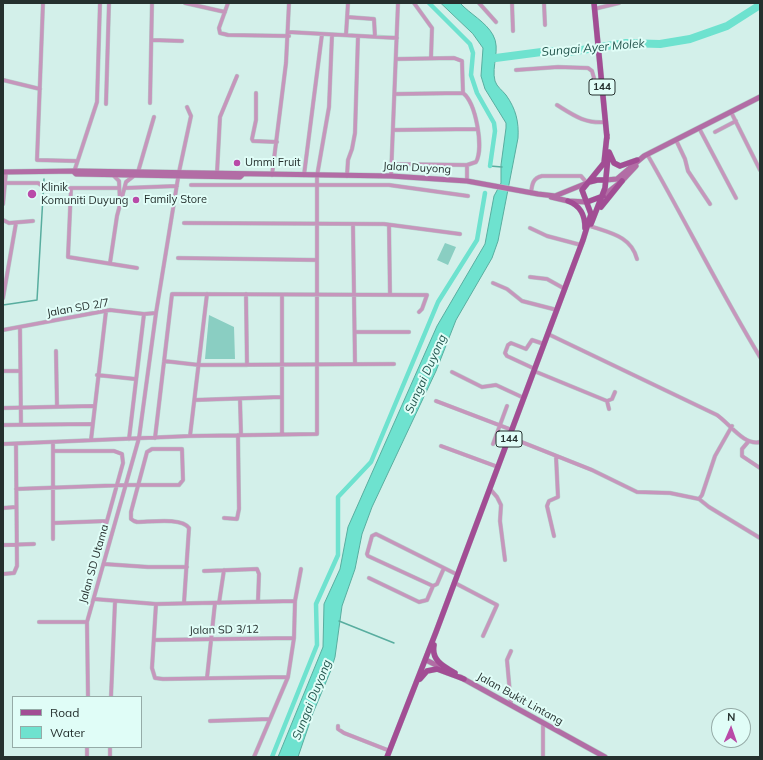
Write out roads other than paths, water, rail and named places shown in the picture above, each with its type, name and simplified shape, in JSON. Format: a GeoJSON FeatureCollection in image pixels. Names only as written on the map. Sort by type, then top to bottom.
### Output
{"type":"FeatureCollection","features":[{"type":"Feature","properties":{"kind":"main road","name":"144"},"geometry":{"type":"LineString","coordinates":[[582,243],[603,196],[606,180],[608,146],[594,6]]}},
{"type":"Feature","properties":{"kind":"main road"},"geometry":{"type":"LineString","coordinates":[[608,146],[611,159],[616,165],[624,166],[760,97]]}},
{"type":"Feature","properties":{"kind":"main road","name":"144"},"geometry":{"type":"LineString","coordinates":[[389,754],[426,660],[582,243],[591,214],[587,202],[583,197],[582,190],[604,163],[607,135]]}},
{"type":"Feature","properties":{"kind":"main road"},"geometry":{"type":"LineString","coordinates":[[595,216],[622,181],[646,155]]}},
{"type":"Feature","properties":{"kind":"main road"},"geometry":{"type":"LineString","coordinates":[[587,183],[597,180],[617,179],[637,160]]}},
{"type":"Feature","properties":{"kind":"main road","name":"Jalan Duyong"},"geometry":{"type":"LineString","coordinates":[[5,172],[137,173],[240,176],[243,174]]}},
{"type":"Feature","properties":{"kind":"main road","name":"Jalan Duyong"},"geometry":{"type":"LineString","coordinates":[[74,172],[76,174],[113,175],[137,173]]}},
{"type":"Feature","properties":{"kind":"main road","name":"Jalan Duyong"},"geometry":{"type":"LineString","coordinates":[[179,174],[217,172],[304,176],[392,176],[467,181],[538,194],[560,194],[587,183]]}},
{"type":"Feature","properties":{"kind":"main road","name":"144"},"geometry":{"type":"LineString","coordinates":[[587,202],[603,196],[622,181]]}},
{"type":"Feature","properties":{"kind":"main road"},"geometry":{"type":"LineString","coordinates":[[538,194],[568,201],[587,202]]}},
{"type":"Feature","properties":{"kind":"main road"},"geometry":{"type":"LineString","coordinates":[[568,201],[578,206],[584,216],[585,228],[582,243]]}},
{"type":"Feature","properties":{"kind":"main road"},"geometry":{"type":"LineString","coordinates":[[436,632],[433,650],[436,660],[464,679]]}},
{"type":"Feature","properties":{"kind":"main road","name":"Jalan Bukit Lintang"},"geometry":{"type":"LineString","coordinates":[[426,660],[464,679],[605,757]]}},
{"type":"Feature","properties":{"kind":"main road"},"geometry":{"type":"LineString","coordinates":[[409,702],[423,675],[427,671],[437,669],[464,679]]}},
{"type":"Feature","properties":{"kind":"street"},"geometry":{"type":"LineString","coordinates":[[43,3],[37,160],[76,161]]}},
{"type":"Feature","properties":{"kind":"street"},"geometry":{"type":"LineString","coordinates":[[74,172],[76,161],[97,102],[100,3]]}},
{"type":"Feature","properties":{"kind":"street"},"geometry":{"type":"LineString","coordinates":[[106,104],[109,3]]}},
{"type":"Feature","properties":{"kind":"street"},"geometry":{"type":"LineString","coordinates":[[150,103],[152,3]]}},
{"type":"Feature","properties":{"kind":"street"},"geometry":{"type":"LineString","coordinates":[[185,3],[224,12]]}},
{"type":"Feature","properties":{"kind":"street"},"geometry":{"type":"LineString","coordinates":[[228,3],[219,28],[220,33],[228,35],[322,34],[397,38]]}},
{"type":"Feature","properties":{"kind":"street"},"geometry":{"type":"LineString","coordinates":[[272,175],[289,34],[289,3]]}},
{"type":"Feature","properties":{"kind":"street"},"geometry":{"type":"LineString","coordinates":[[346,35],[348,3]]}},
{"type":"Feature","properties":{"kind":"street"},"geometry":{"type":"LineString","coordinates":[[392,176],[398,3]]}},
{"type":"Feature","properties":{"kind":"street"},"geometry":{"type":"LineString","coordinates":[[414,3],[432,28],[431,58]]}},
{"type":"Feature","properties":{"kind":"street"},"geometry":{"type":"LineString","coordinates":[[479,3],[496,22]]}},
{"type":"Feature","properties":{"kind":"street"},"geometry":{"type":"LineString","coordinates":[[512,3],[513,30]]}},
{"type":"Feature","properties":{"kind":"street"},"geometry":{"type":"LineString","coordinates":[[544,3],[546,26]]}},
{"type":"Feature","properties":{"kind":"street"},"geometry":{"type":"LineString","coordinates":[[594,6],[619,3]]}},
{"type":"Feature","properties":{"kind":"street"},"geometry":{"type":"LineString","coordinates":[[347,17],[374,19],[375,37]]}},
{"type":"Feature","properties":{"kind":"street"},"geometry":{"type":"LineString","coordinates":[[304,176],[322,34]]}},
{"type":"Feature","properties":{"kind":"street"},"geometry":{"type":"LineString","coordinates":[[3,444],[190,436],[317,434],[317,186],[329,107],[332,35]]}},
{"type":"Feature","properties":{"kind":"street"},"geometry":{"type":"LineString","coordinates":[[346,176],[348,160],[352,150],[355,133],[358,36]]}},
{"type":"Feature","properties":{"kind":"street"},"geometry":{"type":"LineString","coordinates":[[152,40],[182,41]]}},
{"type":"Feature","properties":{"kind":"street"},"geometry":{"type":"LineString","coordinates":[[392,164],[473,165],[479,158],[478,129],[470,103],[463,93],[462,60],[454,58],[396,59]]}},
{"type":"Feature","properties":{"kind":"street"},"geometry":{"type":"LineString","coordinates":[[516,70],[558,67],[588,68],[592,72],[596,85],[602,88]]}},
{"type":"Feature","properties":{"kind":"street"},"geometry":{"type":"LineString","coordinates":[[217,172],[220,117],[237,76]]}},
{"type":"Feature","properties":{"kind":"street"},"geometry":{"type":"LineString","coordinates":[[3,80],[40,89]]}},
{"type":"Feature","properties":{"kind":"street"},"geometry":{"type":"LineString","coordinates":[[256,93],[256,120],[252,139],[253,141],[277,142]]}},
{"type":"Feature","properties":{"kind":"street"},"geometry":{"type":"LineString","coordinates":[[395,94],[463,93]]}},
{"type":"Feature","properties":{"kind":"street"},"geometry":{"type":"LineString","coordinates":[[557,105],[572,116],[593,122],[606,122]]}},
{"type":"Feature","properties":{"kind":"street","name":"Jalan SD Utama"},"geometry":{"type":"LineString","coordinates":[[88,696],[87,622],[139,438],[156,313],[179,174],[191,116],[187,107]]}},
{"type":"Feature","properties":{"kind":"street"},"geometry":{"type":"LineString","coordinates":[[731,112],[760,170]]}},
{"type":"Feature","properties":{"kind":"street"},"geometry":{"type":"LineString","coordinates":[[110,264],[120,206],[125,188],[128,179],[137,173],[154,117]]}},
{"type":"Feature","properties":{"kind":"street"},"geometry":{"type":"LineString","coordinates":[[715,132],[736,121]]}},
{"type":"Feature","properties":{"kind":"street"},"geometry":{"type":"LineString","coordinates":[[699,128],[736,198]]}},
{"type":"Feature","properties":{"kind":"street"},"geometry":{"type":"LineString","coordinates":[[393,130],[478,129]]}},
{"type":"Feature","properties":{"kind":"street"},"geometry":{"type":"LineString","coordinates":[[676,140],[685,159],[688,171],[710,204]]}},
{"type":"Feature","properties":{"kind":"street"},"geometry":{"type":"LineString","coordinates":[[646,155],[708,263],[728,304],[760,358]]}},
{"type":"Feature","properties":{"kind":"street"},"geometry":{"type":"LineString","coordinates":[[467,165],[467,181]]}},
{"type":"Feature","properties":{"kind":"street"},"geometry":{"type":"LineString","coordinates":[[3,204],[6,183],[5,172]]}},
{"type":"Feature","properties":{"kind":"street"},"geometry":{"type":"LineString","coordinates":[[113,175],[118,178],[120,206]]}},
{"type":"Feature","properties":{"kind":"street"},"geometry":{"type":"LineString","coordinates":[[531,193],[533,181],[542,176],[581,176],[587,183]]}},
{"type":"Feature","properties":{"kind":"street"},"geometry":{"type":"LineString","coordinates":[[6,183],[38,183],[44,187],[118,188]]}},
{"type":"Feature","properties":{"kind":"street"},"geometry":{"type":"LineString","coordinates":[[190,185],[388,185],[468,196]]}},
{"type":"Feature","properties":{"kind":"street"},"geometry":{"type":"LineString","coordinates":[[125,188],[177,186]]}},
{"type":"Feature","properties":{"kind":"street"},"geometry":{"type":"LineString","coordinates":[[71,188],[68,257],[137,268]]}},
{"type":"Feature","properties":{"kind":"street"},"geometry":{"type":"LineString","coordinates":[[3,220],[9,223],[33,221]]}},
{"type":"Feature","properties":{"kind":"street"},"geometry":{"type":"LineString","coordinates":[[3,298],[16,223]]}},
{"type":"Feature","properties":{"kind":"street"},"geometry":{"type":"LineString","coordinates":[[184,223],[389,225],[460,234]]}},
{"type":"Feature","properties":{"kind":"street"},"geometry":{"type":"LineString","coordinates":[[353,225],[355,364]]}},
{"type":"Feature","properties":{"kind":"street"},"geometry":{"type":"LineString","coordinates":[[389,225],[390,295]]}},
{"type":"Feature","properties":{"kind":"street"},"geometry":{"type":"LineString","coordinates":[[590,226],[627,240],[633,247],[637,259]]}},
{"type":"Feature","properties":{"kind":"street"},"geometry":{"type":"LineString","coordinates":[[530,228],[547,236],[582,243]]}},
{"type":"Feature","properties":{"kind":"street"},"geometry":{"type":"LineString","coordinates":[[178,258],[317,260]]}},
{"type":"Feature","properties":{"kind":"street"},"geometry":{"type":"LineString","coordinates":[[530,277],[547,279],[565,289]]}},
{"type":"Feature","properties":{"kind":"street"},"geometry":{"type":"LineString","coordinates":[[493,283],[507,289],[522,300],[557,310]]}},
{"type":"Feature","properties":{"kind":"street"},"geometry":{"type":"LineString","coordinates":[[155,438],[172,294],[317,296],[428,294],[422,309],[418,312]]}},
{"type":"Feature","properties":{"kind":"street"},"geometry":{"type":"LineString","coordinates":[[190,436],[207,294]]}},
{"type":"Feature","properties":{"kind":"street"},"geometry":{"type":"LineString","coordinates":[[246,294],[247,365]]}},
{"type":"Feature","properties":{"kind":"street"},"geometry":{"type":"LineString","coordinates":[[282,295],[282,434]]}},
{"type":"Feature","properties":{"kind":"street"},"geometry":{"type":"LineString","coordinates":[[91,440],[93,406],[106,311]]}},
{"type":"Feature","properties":{"kind":"street","name":"Jalan SD 2/7"},"geometry":{"type":"LineString","coordinates":[[3,330],[106,311],[144,314],[156,313]]}},
{"type":"Feature","properties":{"kind":"street"},"geometry":{"type":"LineString","coordinates":[[129,439],[144,314]]}},
{"type":"Feature","properties":{"kind":"street"},"geometry":{"type":"LineString","coordinates":[[20,328],[21,425]]}},
{"type":"Feature","properties":{"kind":"street"},"geometry":{"type":"LineString","coordinates":[[355,332],[409,332]]}},
{"type":"Feature","properties":{"kind":"street"},"geometry":{"type":"LineString","coordinates":[[548,334],[717,415],[732,426],[748,442],[760,442]]}},
{"type":"Feature","properties":{"kind":"street"},"geometry":{"type":"LineString","coordinates":[[544,344],[532,340],[526,349],[511,343],[508,345],[505,353],[507,356],[535,370],[607,401],[612,399],[615,392]]}},
{"type":"Feature","properties":{"kind":"street"},"geometry":{"type":"LineString","coordinates":[[56,351],[57,406]]}},
{"type":"Feature","properties":{"kind":"street"},"geometry":{"type":"LineString","coordinates":[[164,361],[198,365],[394,364]]}},
{"type":"Feature","properties":{"kind":"street"},"geometry":{"type":"LineString","coordinates":[[3,371],[20,371]]}},
{"type":"Feature","properties":{"kind":"street"},"geometry":{"type":"LineString","coordinates":[[452,372],[482,387],[496,385],[524,398]]}},
{"type":"Feature","properties":{"kind":"street"},"geometry":{"type":"LineString","coordinates":[[97,375],[135,379]]}},
{"type":"Feature","properties":{"kind":"street"},"geometry":{"type":"LineString","coordinates":[[224,518],[237,519],[239,509],[240,398]]}},
{"type":"Feature","properties":{"kind":"street"},"geometry":{"type":"LineString","coordinates":[[195,400],[281,398]]}},
{"type":"Feature","properties":{"kind":"street"},"geometry":{"type":"LineString","coordinates":[[436,401],[512,430]]}},
{"type":"Feature","properties":{"kind":"street"},"geometry":{"type":"LineString","coordinates":[[607,401],[609,409]]}},
{"type":"Feature","properties":{"kind":"street"},"geometry":{"type":"LineString","coordinates":[[3,408],[93,406]]}},
{"type":"Feature","properties":{"kind":"street"},"geometry":{"type":"LineString","coordinates":[[493,444],[507,406]]}},
{"type":"Feature","properties":{"kind":"street"},"geometry":{"type":"LineString","coordinates":[[3,425],[92,424]]}},
{"type":"Feature","properties":{"kind":"street"},"geometry":{"type":"LineString","coordinates":[[701,497],[714,456],[732,426]]}},
{"type":"Feature","properties":{"kind":"street"},"geometry":{"type":"LineString","coordinates":[[509,437],[637,492],[670,493],[701,497],[709,507],[760,538]]}},
{"type":"Feature","properties":{"kind":"street"},"geometry":{"type":"LineString","coordinates":[[53,442],[53,539]]}},
{"type":"Feature","properties":{"kind":"street"},"geometry":{"type":"LineString","coordinates":[[748,442],[742,449],[742,456],[760,468]]}},
{"type":"Feature","properties":{"kind":"street"},"geometry":{"type":"LineString","coordinates":[[3,574],[10,574],[16,570],[16,444]]}},
{"type":"Feature","properties":{"kind":"street"},"geometry":{"type":"LineString","coordinates":[[441,446],[498,467]]}},
{"type":"Feature","properties":{"kind":"street"},"geometry":{"type":"LineString","coordinates":[[16,489],[138,485],[182,483],[184,451],[177,449],[149,450],[138,485],[131,512],[131,518],[138,522],[180,521],[186,524],[189,532],[184,603]]}},
{"type":"Feature","properties":{"kind":"street"},"geometry":{"type":"LineString","coordinates":[[53,451],[120,452],[123,456],[123,463],[102,538]]}},
{"type":"Feature","properties":{"kind":"street"},"geometry":{"type":"LineString","coordinates":[[554,536],[547,506],[549,501],[558,497],[556,456]]}},
{"type":"Feature","properties":{"kind":"street"},"geometry":{"type":"LineString","coordinates":[[490,489],[498,497],[501,505],[500,521],[505,560]]}},
{"type":"Feature","properties":{"kind":"street"},"geometry":{"type":"LineString","coordinates":[[3,508],[16,507]]}},
{"type":"Feature","properties":{"kind":"street"},"geometry":{"type":"LineString","coordinates":[[53,523],[107,521]]}},
{"type":"Feature","properties":{"kind":"street"},"geometry":{"type":"LineString","coordinates":[[433,586],[368,556],[367,554],[373,535],[376,534],[458,575]]}},
{"type":"Feature","properties":{"kind":"street"},"geometry":{"type":"LineString","coordinates":[[3,545],[34,544]]}},
{"type":"Feature","properties":{"kind":"street"},"geometry":{"type":"LineString","coordinates":[[104,564],[148,567],[187,566]]}},
{"type":"Feature","properties":{"kind":"street"},"geometry":{"type":"LineString","coordinates":[[369,578],[419,602],[427,600],[433,586],[437,584],[444,568]]}},
{"type":"Feature","properties":{"kind":"street"},"geometry":{"type":"LineString","coordinates":[[204,571],[257,569],[259,574],[258,601]]}},
{"type":"Feature","properties":{"kind":"street"},"geometry":{"type":"LineString","coordinates":[[254,757],[288,677],[294,638],[295,601],[300,569]]}},
{"type":"Feature","properties":{"kind":"street"},"geometry":{"type":"LineString","coordinates":[[207,678],[211,640],[224,570]]}},
{"type":"Feature","properties":{"kind":"street"},"geometry":{"type":"LineString","coordinates":[[455,583],[497,606],[482,636]]}},
{"type":"Feature","properties":{"kind":"street"},"geometry":{"type":"LineString","coordinates":[[94,599],[115,602],[156,604],[295,601]]}},
{"type":"Feature","properties":{"kind":"street"},"geometry":{"type":"LineString","coordinates":[[111,696],[115,602]]}},
{"type":"Feature","properties":{"kind":"street"},"geometry":{"type":"LineString","coordinates":[[156,604],[152,668],[155,678],[288,677]]}},
{"type":"Feature","properties":{"kind":"street"},"geometry":{"type":"LineString","coordinates":[[39,622],[87,622]]}},
{"type":"Feature","properties":{"kind":"street","name":"Jalan SD 3/12"},"geometry":{"type":"LineString","coordinates":[[154,640],[294,638]]}},
{"type":"Feature","properties":{"kind":"street"},"geometry":{"type":"LineString","coordinates":[[511,651],[507,660],[511,705]]}},
{"type":"Feature","properties":{"kind":"street"},"geometry":{"type":"LineString","coordinates":[[210,721],[270,719]]}},
{"type":"Feature","properties":{"kind":"street"},"geometry":{"type":"LineString","coordinates":[[543,723],[544,757]]}},
{"type":"Feature","properties":{"kind":"street"},"geometry":{"type":"LineString","coordinates":[[338,726],[338,730],[344,734],[389,754]]}},
{"type":"Feature","properties":{"kind":"water","name":"Sungai Duyong"},"geometry":{"type":"Polygon","coordinates":[[[441,3],[460,3],[490,30],[496,46],[494,69],[495,81],[512,105],[516,116],[518,138],[498,241],[492,258],[456,320],[436,371],[372,507],[362,534],[355,569],[342,606],[335,657],[313,713],[298,757],[278,757],[323,647],[324,604],[340,569],[348,527],[437,326],[485,244],[494,196],[501,183],[501,165],[506,123],[485,89],[481,76],[483,48],[473,34],[441,3]]]}},
{"type":"Feature","properties":{"kind":"waterway"},"geometry":{"type":"LineString","coordinates":[[429,3],[470,44],[473,53],[471,75],[477,93],[494,123],[495,131],[490,166]]}},
{"type":"Feature","properties":{"kind":"waterway","name":"Sungai Ayer Molek"},"geometry":{"type":"LineString","coordinates":[[488,59],[549,51],[569,52],[626,43],[660,44],[690,39],[727,26],[760,5]]}},
{"type":"Feature","properties":{"kind":"waterway"},"geometry":{"type":"LineString","coordinates":[[490,166],[502,167]]}},
{"type":"Feature","properties":{"kind":"waterway"},"geometry":{"type":"LineString","coordinates":[[3,305],[37,300],[44,179]]}},
{"type":"Feature","properties":{"kind":"waterway"},"geometry":{"type":"LineString","coordinates":[[272,757],[317,645],[316,604],[338,555],[338,497],[371,462],[438,302],[477,240],[485,193]]}},
{"type":"Feature","properties":{"kind":"waterway"},"geometry":{"type":"LineString","coordinates":[[339,621],[394,643]]}},
{"type":"Feature","properties":{"kind":"place","name":"Ummi Fruit"},"geometry":{"type":"Point","coordinates":[237,163]}},
{"type":"Feature","properties":{"kind":"place","name":"Klinik Komuniti Duyung"},"geometry":{"type":"Point","coordinates":[32,194]}},
{"type":"Feature","properties":{"kind":"place","name":"Family Store"},"geometry":{"type":"Point","coordinates":[136,200]}}]}
